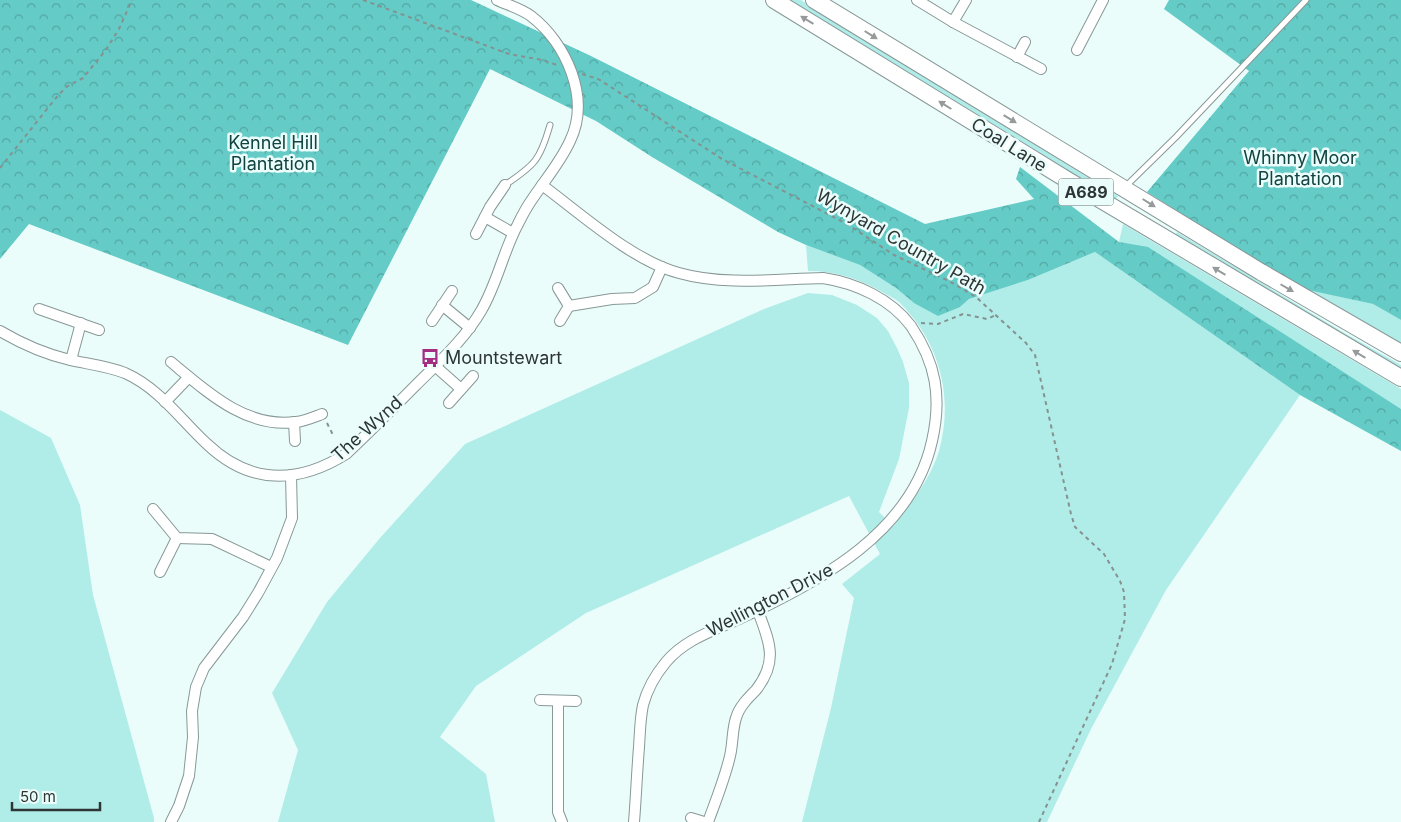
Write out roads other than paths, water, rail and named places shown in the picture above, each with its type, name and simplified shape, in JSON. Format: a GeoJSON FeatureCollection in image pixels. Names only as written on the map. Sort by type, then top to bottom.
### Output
{"type":"FeatureCollection","features":[{"type":"Feature","properties":{"kind":"highway","name":"Coal Lane"},"geometry":{"type":"LineString","coordinates":[[774,0],[1077,186],[1401,378]]}},
{"type":"Feature","properties":{"kind":"highway","name":"Coal Lane"},"geometry":{"type":"LineString","coordinates":[[814,0],[1261,272],[1401,354]]}},
{"type":"Feature","properties":{"kind":"street","name":"The Wynd"},"geometry":{"type":"LineString","coordinates":[[0,331],[29,346],[71,360],[125,373],[146,385],[221,456],[238,466],[274,476],[291,475],[313,471],[346,454],[435,366],[470,328],[481,311],[513,233],[571,139],[576,117],[577,92],[569,64],[557,42],[530,15],[497,0]]}},
{"type":"Feature","properties":{"kind":"street"},"geometry":{"type":"LineString","coordinates":[[917,0],[953,22],[1041,69]]}},
{"type":"Feature","properties":{"kind":"street"},"geometry":{"type":"LineString","coordinates":[[953,22],[966,0]]}},
{"type":"Feature","properties":{"kind":"street"},"geometry":{"type":"LineString","coordinates":[[1077,50],[1102,0]]}},
{"type":"Feature","properties":{"kind":"street"},"geometry":{"type":"LineString","coordinates":[[1017,57],[1025,42]]}},
{"type":"Feature","properties":{"kind":"street"},"geometry":{"type":"LineString","coordinates":[[476,234],[505,185]]}},
{"type":"Feature","properties":{"kind":"street","name":"Wellington Drive"},"geometry":{"type":"LineString","coordinates":[[542,185],[634,252],[678,273],[715,279],[824,278],[837,280],[863,290],[885,302],[909,324],[923,344],[932,367],[938,402],[936,427],[929,456],[914,488],[893,517],[864,545],[838,566],[806,586],[758,611],[687,643],[676,651],[656,676],[647,692],[641,714],[634,822]]}},
{"type":"Feature","properties":{"kind":"street"},"geometry":{"type":"LineString","coordinates":[[485,217],[513,233]]}},
{"type":"Feature","properties":{"kind":"street"},"geometry":{"type":"LineString","coordinates":[[560,321],[569,306],[612,299],[635,298],[653,286],[662,267]]}},
{"type":"Feature","properties":{"kind":"street"},"geometry":{"type":"LineString","coordinates":[[558,288],[569,306]]}},
{"type":"Feature","properties":{"kind":"street"},"geometry":{"type":"LineString","coordinates":[[432,321],[452,291]]}},
{"type":"Feature","properties":{"kind":"street"},"geometry":{"type":"LineString","coordinates":[[442,305],[470,328]]}},
{"type":"Feature","properties":{"kind":"street"},"geometry":{"type":"LineString","coordinates":[[39,309],[99,330]]}},
{"type":"Feature","properties":{"kind":"street"},"geometry":{"type":"LineString","coordinates":[[71,360],[80,323]]}},
{"type":"Feature","properties":{"kind":"street"},"geometry":{"type":"LineString","coordinates":[[171,362],[226,405],[244,414],[270,421],[294,422],[322,414]]}},
{"type":"Feature","properties":{"kind":"street"},"geometry":{"type":"LineString","coordinates":[[435,366],[461,390]]}},
{"type":"Feature","properties":{"kind":"street"},"geometry":{"type":"LineString","coordinates":[[449,403],[473,376]]}},
{"type":"Feature","properties":{"kind":"street"},"geometry":{"type":"LineString","coordinates":[[166,402],[189,377]]}},
{"type":"Feature","properties":{"kind":"street"},"geometry":{"type":"LineString","coordinates":[[294,422],[295,441]]}},
{"type":"Feature","properties":{"kind":"street"},"geometry":{"type":"LineString","coordinates":[[171,822],[179,806],[189,776],[193,737],[193,705],[196,688],[204,668],[243,617],[277,558],[292,518],[291,475]]}},
{"type":"Feature","properties":{"kind":"street"},"geometry":{"type":"LineString","coordinates":[[153,509],[177,538],[212,539],[271,568]]}},
{"type":"Feature","properties":{"kind":"street"},"geometry":{"type":"LineString","coordinates":[[160,572],[177,538]]}},
{"type":"Feature","properties":{"kind":"street"},"geometry":{"type":"LineString","coordinates":[[708,822],[730,756],[736,718],[744,703],[760,685],[770,661],[770,642],[758,611]]}},
{"type":"Feature","properties":{"kind":"street"},"geometry":{"type":"LineString","coordinates":[[540,700],[576,701]]}},
{"type":"Feature","properties":{"kind":"street"},"geometry":{"type":"LineString","coordinates":[[558,701],[558,812],[562,822]]}},
{"type":"Feature","properties":{"kind":"street"},"geometry":{"type":"LineString","coordinates":[[691,818],[704,822]]}},
{"type":"Feature","properties":{"kind":"lane"},"geometry":{"type":"LineString","coordinates":[[1124,188],[1176,137],[1306,0]]}},
{"type":"Feature","properties":{"kind":"lane"},"geometry":{"type":"LineString","coordinates":[[505,185],[538,159],[550,125]]}},
{"type":"Feature","properties":{"kind":"place","name":"Mountstewart"},"geometry":{"type":"Point","coordinates":[430,358]}},
{"type":"Feature","properties":{"kind":"park label","name":"Kennel Hill Plantation"},"geometry":{"type":"Point","coordinates":[273,153]}},
{"type":"Feature","properties":{"kind":"park label","name":"Whinny Moor Plantation"},"geometry":{"type":"Point","coordinates":[1300,168]}}]}
